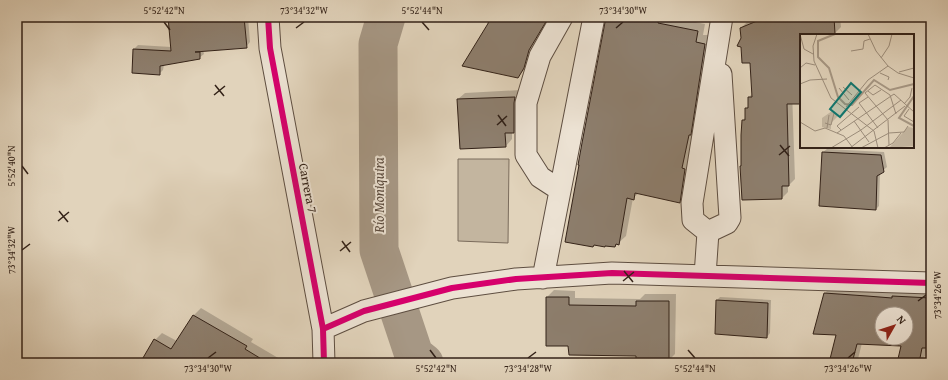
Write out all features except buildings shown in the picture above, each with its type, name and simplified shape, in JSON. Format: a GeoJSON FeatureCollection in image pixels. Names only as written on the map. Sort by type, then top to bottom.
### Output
{"type":"FeatureCollection","features":[{"type":"Feature","properties":{"kind":"street","name":"Carrera 7"},"geometry":{"type":"LineString","coordinates":[[268,17],[270,48],[323,329],[324,363]]}},
{"type":"Feature","properties":{"kind":"street"},"geometry":{"type":"LineString","coordinates":[[560,190],[540,177],[526,155],[526,104],[540,56],[562,17]]}},
{"type":"Feature","properties":{"kind":"street"},"geometry":{"type":"LineString","coordinates":[[544,278],[594,17]]}},
{"type":"Feature","properties":{"kind":"street"},"geometry":{"type":"LineString","coordinates":[[708,232],[693,220],[692,203],[720,26]]}},
{"type":"Feature","properties":{"kind":"street"},"geometry":{"type":"LineString","coordinates":[[708,232],[727,223],[730,218],[720,26]]}},
{"type":"Feature","properties":{"kind":"street"},"geometry":{"type":"LineString","coordinates":[[705,276],[708,232]]}},
{"type":"Feature","properties":{"kind":"street"},"geometry":{"type":"LineString","coordinates":[[323,329],[364,311],[452,288],[516,279],[612,272],[931,283]]}},
{"type":"Feature","properties":{"kind":"shaded area"},"geometry":{"type":"Polygon","coordinates":[[[458,159],[509,159],[508,243],[458,241],[458,159]]]}},
{"type":"Feature","properties":{"kind":"waterway","name":"Río Moniquira"},"geometry":{"type":"LineString","coordinates":[[386,17],[378,44],[379,250],[414,355],[424,363]]}},
{"type":"Feature","properties":{"kind":"cycle path"},"geometry":{"type":"LineString","coordinates":[[268,17],[270,48],[323,329],[324,363]]}},
{"type":"Feature","properties":{"kind":"cycle path"},"geometry":{"type":"LineString","coordinates":[[323,329],[364,311],[452,288],[516,279],[612,273],[931,283]]}}]}
